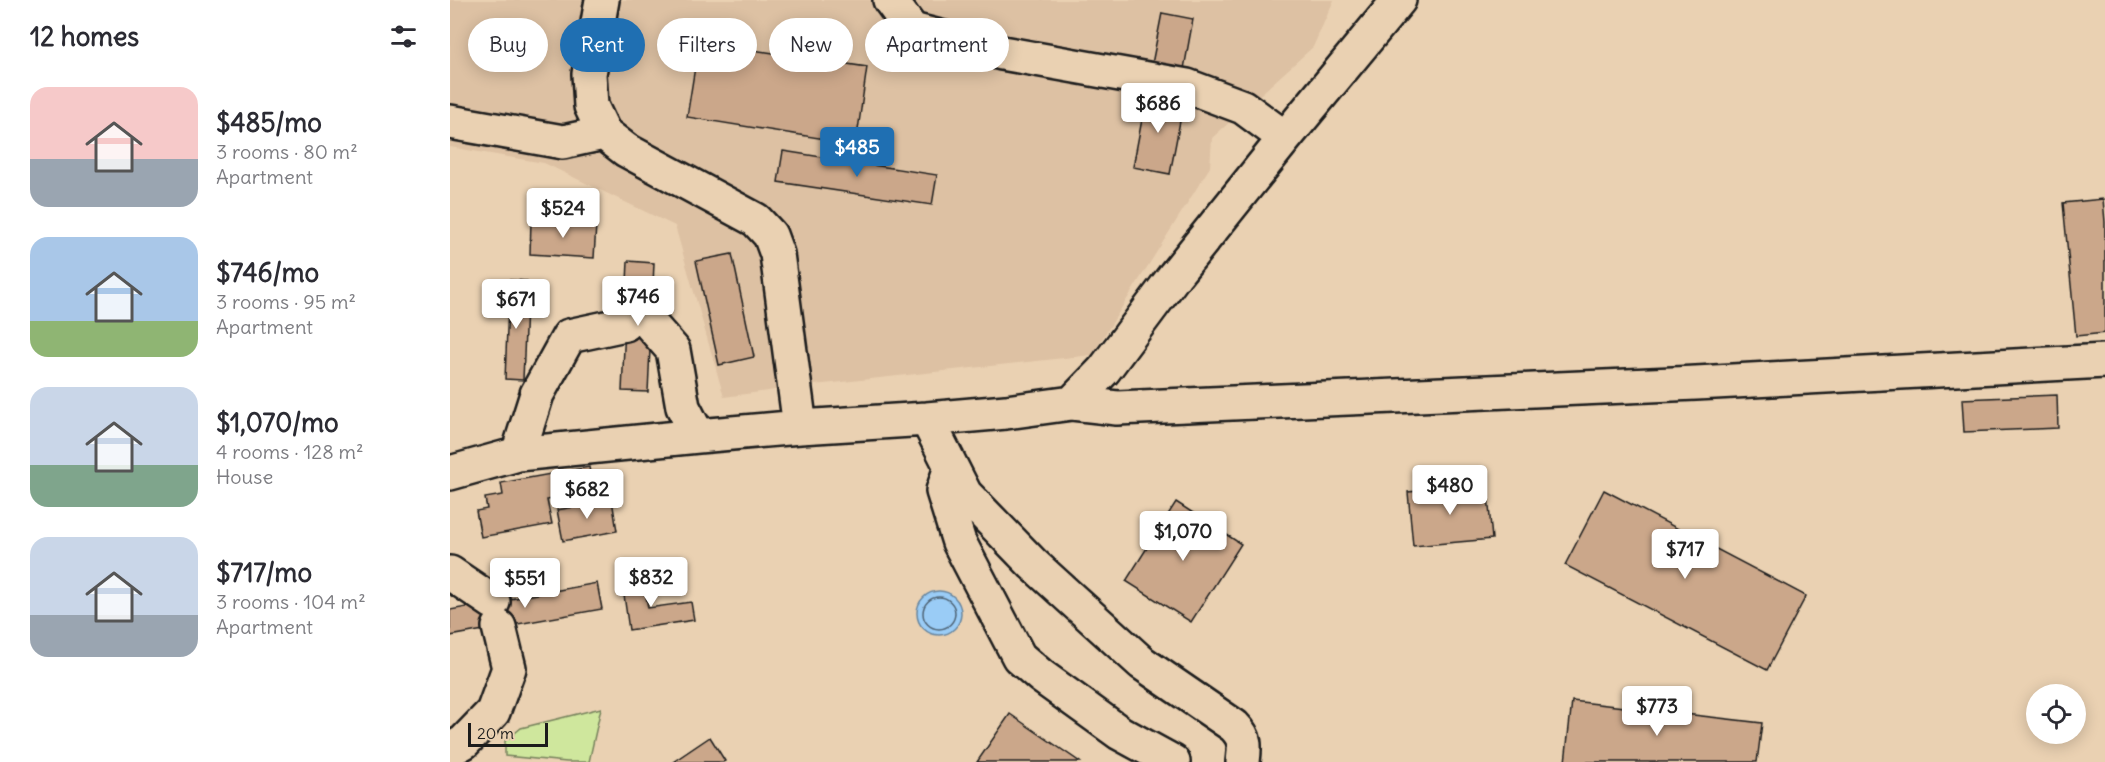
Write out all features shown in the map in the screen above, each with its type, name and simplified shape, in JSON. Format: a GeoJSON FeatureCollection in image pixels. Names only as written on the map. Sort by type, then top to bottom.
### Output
{"type":"FeatureCollection","features":[{"type":"Feature","properties":{"kind":"street"},"geometry":{"type":"LineString","coordinates":[[602,0],[589,74],[591,106],[604,133],[626,150],[756,220],[770,235],[777,254],[801,427]]}},
{"type":"Feature","properties":{"kind":"street"},"geometry":{"type":"LineString","coordinates":[[890,0],[912,30],[1002,53],[1187,86],[1242,107],[1285,138]]}},
{"type":"Feature","properties":{"kind":"street"},"geometry":{"type":"LineString","coordinates":[[1072,403],[1104,370],[1175,275],[1399,0]]}},
{"type":"Feature","properties":{"kind":"street"},"geometry":{"type":"LineString","coordinates":[[450,122],[563,142],[604,133]]}},
{"type":"Feature","properties":{"kind":"street"},"geometry":{"type":"LineString","coordinates":[[518,454],[537,394],[569,336],[638,324],[673,350],[683,407],[698,436]]}},
{"type":"Feature","properties":{"kind":"street"},"geometry":{"type":"LineString","coordinates":[[450,473],[518,454],[801,427],[1006,412],[1072,403],[1117,408],[1696,383],[2105,361]]}},
{"type":"Feature","properties":{"kind":"street"},"geometry":{"type":"LineString","coordinates":[[927,419],[965,494],[1033,564],[1142,663],[1234,726],[1245,742],[1243,762]]}},
{"type":"Feature","properties":{"kind":"street"},"geometry":{"type":"LineString","coordinates":[[951,467],[943,491],[959,542],[1019,657],[1041,676],[1120,733],[1173,762]]}},
{"type":"Feature","properties":{"kind":"street"},"geometry":{"type":"LineString","coordinates":[[450,573],[496,615],[509,668],[493,712],[464,742],[450,750]]}},
{"type":"Feature","properties":{"kind":"street"},"geometry":{"type":"LineString","coordinates":[[450,758],[459,762]]}},
{"type":"Feature","properties":{"kind":"shaded area"},"geometry":{"type":"Polygon","coordinates":[[[450,0],[1334,0],[1313,47],[1212,138],[1210,167],[1092,355],[724,397],[675,226],[544,163],[450,147],[450,0]]]}},
{"type":"Feature","properties":{"kind":"green space"},"geometry":{"type":"Polygon","coordinates":[[[601,708],[589,762],[505,756],[505,741],[521,728],[601,708]]]}},
{"type":"Feature","properties":{"kind":"water"},"geometry":{"type":"Polygon","coordinates":[[[939,591],[954,598],[961,613],[954,628],[939,635],[924,628],[917,613],[924,598],[939,591]]]}},
{"type":"Feature","properties":{"kind":"building"},"geometry":{"type":"Polygon","coordinates":[[[1162,13],[1193,19],[1184,69],[1152,64],[1162,13]]]}},
{"type":"Feature","properties":{"kind":"building"},"geometry":{"type":"Polygon","coordinates":[[[757,51],[769,52],[769,72],[853,72],[853,65],[865,67],[866,72],[856,144],[687,117],[694,72],[757,72],[757,51]]]}},
{"type":"Feature","properties":{"kind":"building"},"geometry":{"type":"Polygon","coordinates":[[[1147,93],[1184,100],[1170,174],[1133,167],[1147,93]]]}},
{"type":"Feature","properties":{"kind":"building"},"geometry":{"type":"Polygon","coordinates":[[[783,151],[937,175],[932,205],[778,182],[783,151]]]}},
{"type":"Feature","properties":{"kind":"building"},"geometry":{"type":"Polygon","coordinates":[[[2103,199],[2105,333],[2076,336],[2063,203],[2103,199]]]}},
{"type":"Feature","properties":{"kind":"building"},"geometry":{"type":"Polygon","coordinates":[[[531,221],[596,224],[594,258],[530,254],[531,221]]]}},
{"type":"Feature","properties":{"kind":"building"},"geometry":{"type":"Polygon","coordinates":[[[732,254],[754,357],[719,365],[696,261],[732,254]]]}},
{"type":"Feature","properties":{"kind":"building"},"geometry":{"type":"Polygon","coordinates":[[[628,261],[654,263],[648,392],[622,391],[628,261]]]}},
{"type":"Feature","properties":{"kind":"building"},"geometry":{"type":"Polygon","coordinates":[[[509,280],[527,281],[523,380],[505,379],[509,280]]]}},
{"type":"Feature","properties":{"kind":"building"},"geometry":{"type":"Polygon","coordinates":[[[2057,395],[2058,428],[1964,432],[1962,399],[2057,395]]]}},
{"type":"Feature","properties":{"kind":"building"},"geometry":{"type":"Polygon","coordinates":[[[589,467],[593,491],[547,500],[552,524],[481,537],[476,511],[487,509],[485,498],[503,495],[501,483],[589,467]]]}},
{"type":"Feature","properties":{"kind":"building"},"geometry":{"type":"Polygon","coordinates":[[[1487,485],[1492,539],[1413,546],[1408,492],[1487,485]]]}},
{"type":"Feature","properties":{"kind":"building"},"geometry":{"type":"Polygon","coordinates":[[[1604,490],[1806,596],[1767,670],[1565,565],[1604,490]]]}},
{"type":"Feature","properties":{"kind":"building"},"geometry":{"type":"Polygon","coordinates":[[[612,500],[617,531],[563,541],[557,510],[612,500]]]}},
{"type":"Feature","properties":{"kind":"building"},"geometry":{"type":"Polygon","coordinates":[[[1176,502],[1241,544],[1191,622],[1126,581],[1176,502]]]}},
{"type":"Feature","properties":{"kind":"building"},"geometry":{"type":"Polygon","coordinates":[[[643,578],[648,608],[691,602],[694,620],[629,630],[622,581],[643,578]]]}},
{"type":"Feature","properties":{"kind":"building"},"geometry":{"type":"Polygon","coordinates":[[[597,583],[602,609],[450,636],[450,610],[597,583]]]}},
{"type":"Feature","properties":{"kind":"building"},"geometry":{"type":"Polygon","coordinates":[[[1572,701],[1762,723],[1757,762],[1565,762],[1572,701]]]}},
{"type":"Feature","properties":{"kind":"building"},"geometry":{"type":"Polygon","coordinates":[[[1010,714],[1080,762],[977,762],[1010,714]]]}},
{"type":"Feature","properties":{"kind":"building"},"geometry":{"type":"Polygon","coordinates":[[[710,737],[725,761],[673,762],[710,737]]]}}]}
